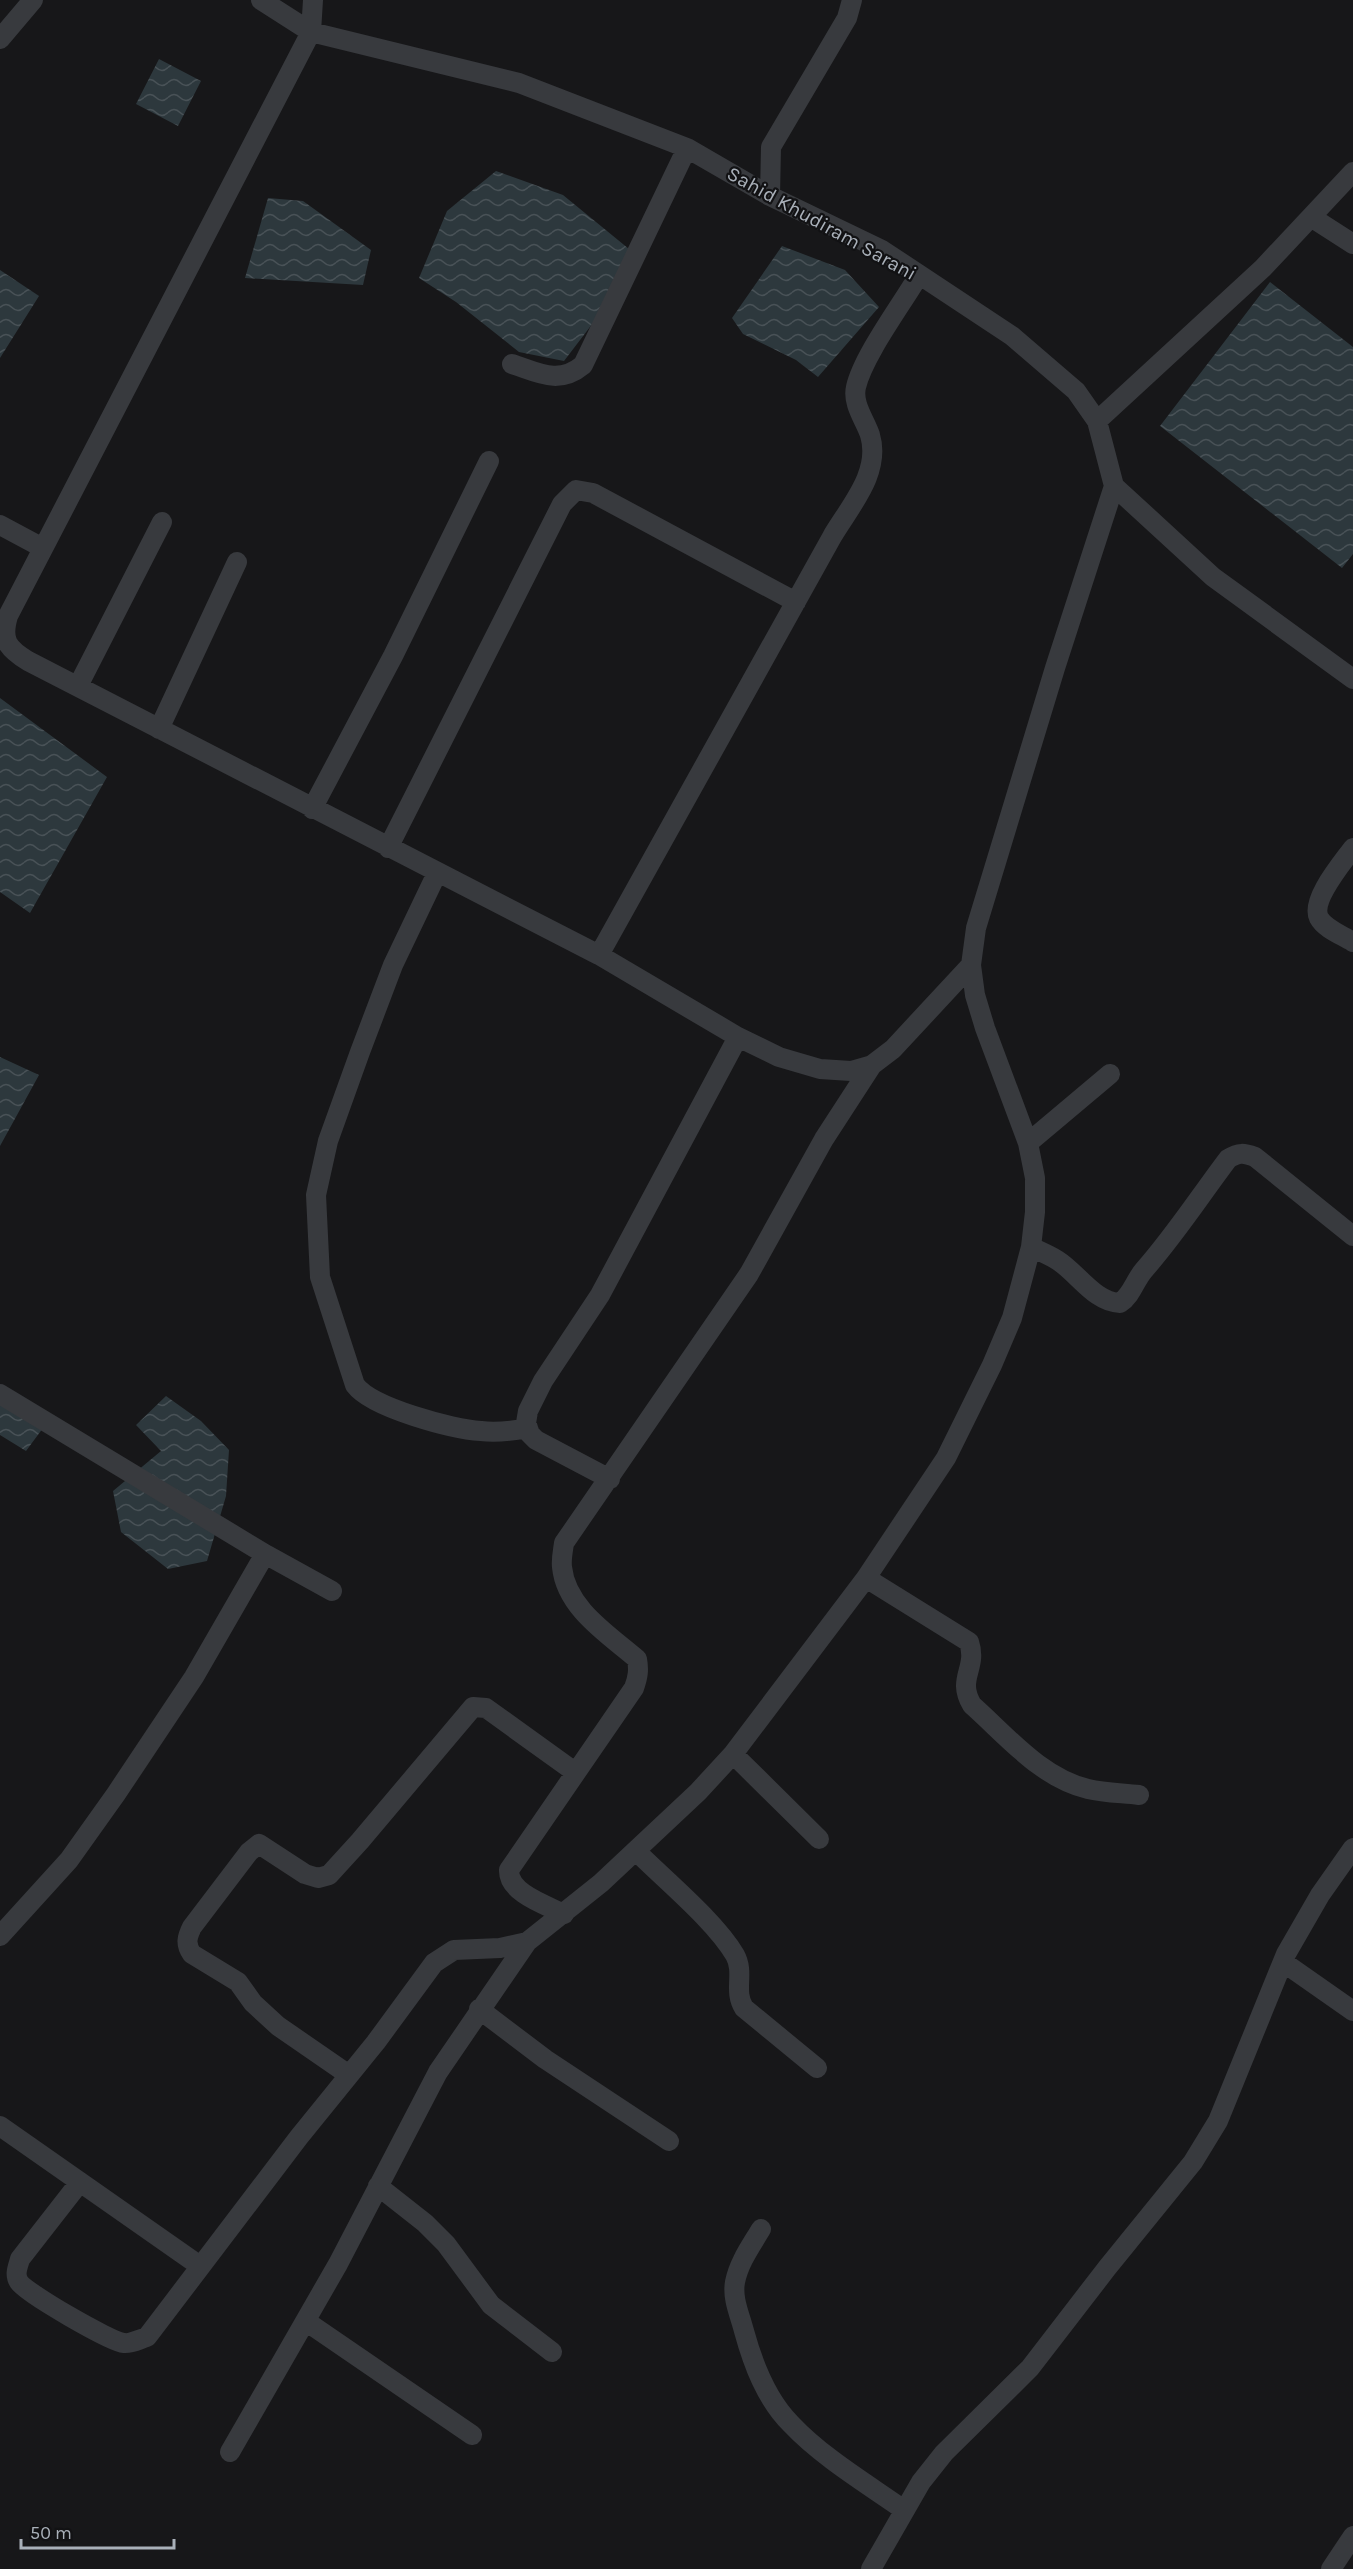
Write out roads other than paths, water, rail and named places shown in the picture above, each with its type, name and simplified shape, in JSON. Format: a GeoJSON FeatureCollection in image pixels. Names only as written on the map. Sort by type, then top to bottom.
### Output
{"type":"FeatureCollection","features":[{"type":"Feature","properties":{"kind":"street"},"geometry":{"type":"LineString","coordinates":[[0,39],[33,0]]}},
{"type":"Feature","properties":{"kind":"street","name":"Sahid Khudiram Sarani"},"geometry":{"type":"LineString","coordinates":[[261,0],[311,32],[519,83],[687,148],[770,196],[882,250],[1012,336],[1076,391],[1097,421],[1114,486]]}},
{"type":"Feature","properties":{"kind":"street"},"geometry":{"type":"LineString","coordinates":[[312,0],[311,32],[8,616],[4,636],[9,648],[19,656],[312,809],[598,955],[738,1037],[779,1058],[820,1069],[850,1071],[872,1065]]}},
{"type":"Feature","properties":{"kind":"street"},"geometry":{"type":"LineString","coordinates":[[770,196],[771,147],[847,18],[852,0]]}},
{"type":"Feature","properties":{"kind":"street"},"geometry":{"type":"LineString","coordinates":[[512,364],[551,376],[566,376],[583,364],[687,148]]}},
{"type":"Feature","properties":{"kind":"street"},"geometry":{"type":"LineString","coordinates":[[1097,421],[1263,268],[1353,172]]}},
{"type":"Feature","properties":{"kind":"street"},"geometry":{"type":"LineString","coordinates":[[1311,217],[1353,244]]}},
{"type":"Feature","properties":{"kind":"street"},"geometry":{"type":"LineString","coordinates":[[598,955],[864,484],[872,466],[873,453],[870,435],[857,403],[855,389],[863,367],[919,275]]}},
{"type":"Feature","properties":{"kind":"street"},"geometry":{"type":"LineString","coordinates":[[312,809],[399,645],[489,461]]}},
{"type":"Feature","properties":{"kind":"street"},"geometry":{"type":"LineString","coordinates":[[230,2452],[307,2322],[438,2072],[479,2009],[527,1942],[564,1914],[636,1851],[698,1792],[733,1754],[866,1578],[946,1458],[1012,1318],[1031,1247],[1035,1212],[1035,1178],[1028,1143],[975,996],[971,965],[976,928],[988,881],[1114,486],[1214,578],[1353,680]]}},
{"type":"Feature","properties":{"kind":"street"},"geometry":{"type":"LineString","coordinates":[[388,848],[562,504],[576,490],[593,493],[796,602]]}},
{"type":"Feature","properties":{"kind":"street"},"geometry":{"type":"LineString","coordinates":[[78,686],[162,522]]}},
{"type":"Feature","properties":{"kind":"street"},"geometry":{"type":"LineString","coordinates":[[0,525],[43,548]]}},
{"type":"Feature","properties":{"kind":"street"},"geometry":{"type":"LineString","coordinates":[[159,729],[237,562]]}},
{"type":"Feature","properties":{"kind":"street"},"geometry":{"type":"LineString","coordinates":[[1353,848],[1329,881],[1318,913],[1320,919],[1328,927],[1353,942]]}},
{"type":"Feature","properties":{"kind":"street"},"geometry":{"type":"LineString","coordinates":[[437,873],[393,965],[328,1141],[316,1195],[320,1277],[355,1385],[361,1393],[387,1407],[480,1431],[504,1432],[528,1428]]}},
{"type":"Feature","properties":{"kind":"street"},"geometry":{"type":"LineString","coordinates":[[564,1914],[515,1887],[509,1877],[509,1870],[634,1688],[638,1677],[637,1659],[579,1608],[566,1585],[561,1565],[564,1544],[749,1274],[824,1139],[872,1065],[893,1049],[971,965]]}},
{"type":"Feature","properties":{"kind":"street"},"geometry":{"type":"LineString","coordinates":[[610,1479],[548,1448],[537,1440],[528,1428],[528,1411],[543,1381],[600,1295],[738,1037]]}},
{"type":"Feature","properties":{"kind":"street"},"geometry":{"type":"LineString","coordinates":[[1028,1143],[1110,1074]]}},
{"type":"Feature","properties":{"kind":"street"},"geometry":{"type":"LineString","coordinates":[[1031,1247],[1057,1260],[1099,1296],[1108,1301],[1120,1303],[1128,1296],[1141,1274],[1158,1255],[1179,1223],[1228,1159],[1237,1153],[1255,1157],[1353,1236]]}},
{"type":"Feature","properties":{"kind":"street"},"geometry":{"type":"LineString","coordinates":[[0,1394],[265,1554],[332,1591]]}},
{"type":"Feature","properties":{"kind":"street"},"geometry":{"type":"LineString","coordinates":[[0,1936],[69,1860],[116,1794],[194,1677],[265,1554]]}},
{"type":"Feature","properties":{"kind":"street"},"geometry":{"type":"LineString","coordinates":[[866,1578],[969,1642],[973,1653],[964,1684],[966,1695],[972,1705],[1044,1770],[1088,1789],[1139,1795]]}},
{"type":"Feature","properties":{"kind":"street"},"geometry":{"type":"LineString","coordinates":[[349,2075],[278,2025],[253,2002],[238,1982],[192,1954],[188,1948],[187,1938],[192,1927],[249,1852],[259,1844],[305,1874],[318,1878],[329,1875],[473,1707],[486,1708],[575,1772]]}},
{"type":"Feature","properties":{"kind":"street"},"geometry":{"type":"LineString","coordinates":[[733,1754],[819,1839]]}},
{"type":"Feature","properties":{"kind":"street"},"geometry":{"type":"LineString","coordinates":[[871,2569],[921,2482],[944,2453],[1030,2368],[1047,2348],[1107,2268],[1193,2162],[1218,2121],[1283,1962],[1320,1894],[1353,1848]]}},
{"type":"Feature","properties":{"kind":"street"},"geometry":{"type":"LineString","coordinates":[[636,1851],[711,1926],[735,1955],[741,1969],[739,1994],[744,2008],[817,2068]]}},
{"type":"Feature","properties":{"kind":"street"},"geometry":{"type":"LineString","coordinates":[[80,2182],[20,2259],[16,2272],[19,2282],[30,2292],[103,2336],[125,2343],[147,2337],[434,1963],[454,1950],[500,1948],[527,1942]]}},
{"type":"Feature","properties":{"kind":"street"},"geometry":{"type":"LineString","coordinates":[[1283,1962],[1353,2011]]}},
{"type":"Feature","properties":{"kind":"street"},"geometry":{"type":"LineString","coordinates":[[479,2009],[545,2059],[669,2141]]}},
{"type":"Feature","properties":{"kind":"street"},"geometry":{"type":"LineString","coordinates":[[0,2126],[200,2266]]}},
{"type":"Feature","properties":{"kind":"street"},"geometry":{"type":"LineString","coordinates":[[378,2186],[425,2223],[446,2244],[491,2305],[552,2352]]}},
{"type":"Feature","properties":{"kind":"street"},"geometry":{"type":"LineString","coordinates":[[761,2229],[743,2259],[737,2274],[734,2294],[753,2365],[774,2403],[791,2424],[834,2460],[904,2511]]}},
{"type":"Feature","properties":{"kind":"street"},"geometry":{"type":"LineString","coordinates":[[307,2322],[472,2435]]}},
{"type":"Feature","properties":{"kind":"street"},"geometry":{"type":"LineString","coordinates":[[1331,2569],[1353,2536]]}},
{"type":"Feature","properties":{"kind":"water"},"geometry":{"type":"Polygon","coordinates":[[[159,59],[201,81],[178,126],[136,104],[159,59]]]}},
{"type":"Feature","properties":{"kind":"water"},"geometry":{"type":"Polygon","coordinates":[[[496,171],[563,195],[629,249],[606,306],[564,361],[519,352],[456,302],[419,278],[447,211],[496,171]]]}},
{"type":"Feature","properties":{"kind":"water"},"geometry":{"type":"Polygon","coordinates":[[[268,198],[303,201],[371,250],[363,285],[245,278],[268,198]]]}},
{"type":"Feature","properties":{"kind":"water"},"geometry":{"type":"Polygon","coordinates":[[[782,246],[845,270],[879,307],[818,377],[796,360],[743,334],[732,318],[782,246]]]}},
{"type":"Feature","properties":{"kind":"water"},"geometry":{"type":"Polygon","coordinates":[[[0,270],[39,296],[0,358],[0,270]]]}},
{"type":"Feature","properties":{"kind":"water"},"geometry":{"type":"Polygon","coordinates":[[[1270,282],[1353,347],[1353,554],[1342,568],[1160,426],[1270,282]]]}},
{"type":"Feature","properties":{"kind":"water"},"geometry":{"type":"Polygon","coordinates":[[[0,698],[107,777],[30,913],[0,892],[0,698]]]}},
{"type":"Feature","properties":{"kind":"water"},"geometry":{"type":"Polygon","coordinates":[[[0,1057],[39,1075],[0,1146],[0,1057]]]}},
{"type":"Feature","properties":{"kind":"water"},"geometry":{"type":"Polygon","coordinates":[[[0,1389],[43,1428],[26,1451],[0,1435],[0,1389]]]}},
{"type":"Feature","properties":{"kind":"water"},"geometry":{"type":"Polygon","coordinates":[[[166,1396],[201,1421],[229,1450],[226,1496],[207,1561],[168,1569],[121,1532],[113,1491],[161,1451],[136,1425],[166,1396]]]}}]}
